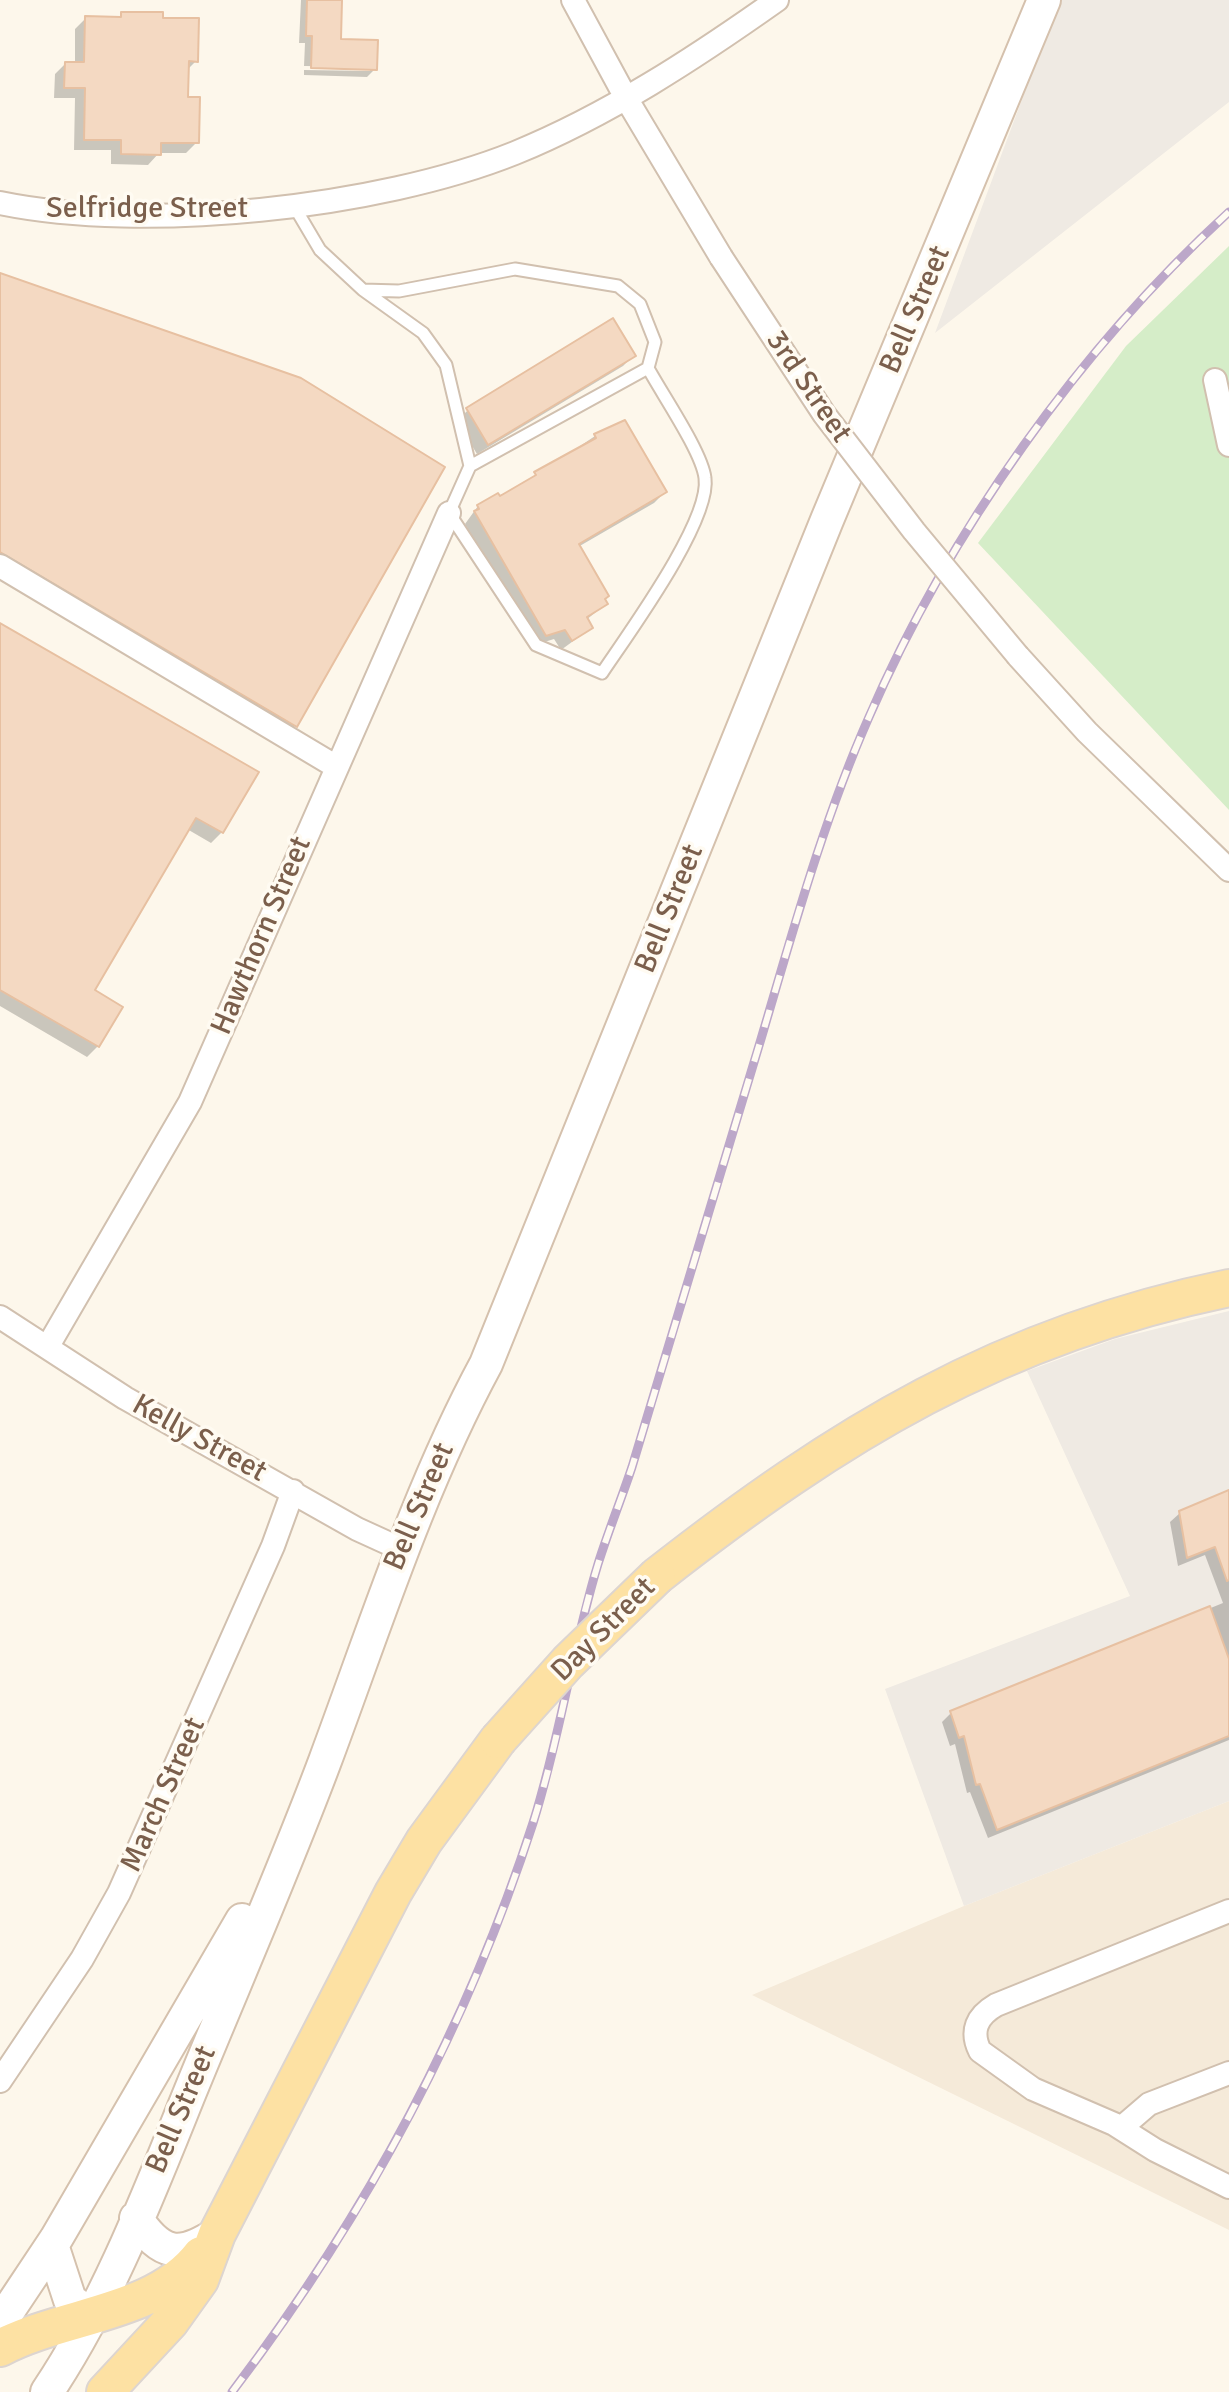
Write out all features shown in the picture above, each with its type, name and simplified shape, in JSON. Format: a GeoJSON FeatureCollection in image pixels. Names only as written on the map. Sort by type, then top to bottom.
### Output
{"type":"FeatureCollection","features":[{"type":"Feature","properties":{"kind":"main road","name":"Bell Street"},"geometry":{"type":"LineString","coordinates":[[47,2392],[91,2315],[136,2218],[300,1820],[403,1550],[461,1410],[486,1364],[827,520],[1044,0]]}},
{"type":"Feature","properties":{"kind":"main road","name":"Day Street"},"geometry":{"type":"LineString","coordinates":[[105,2392],[170,2322],[200,2280],[217,2234],[393,1893],[424,1841],[498,1740],[568,1662],[657,1576],[753,1500],[825,1452],[971,1372],[1127,1311],[1229,1288]]}},
{"type":"Feature","properties":{"kind":"main road","name":"Bell Street"},"geometry":{"type":"LineString","coordinates":[[0,2323],[52,2245],[300,1820]]}},
{"type":"Feature","properties":{"kind":"main road"},"geometry":{"type":"LineString","coordinates":[[136,2218],[157,2243],[177,2252],[194,2248],[217,2234]]}},
{"type":"Feature","properties":{"kind":"main road","name":"Day Street"},"geometry":{"type":"LineString","coordinates":[[0,2348],[49,2326],[133,2303],[190,2269],[217,2234]]}},
{"type":"Feature","properties":{"kind":"main road"},"geometry":{"type":"LineString","coordinates":[[52,2245],[70,2300],[91,2315]]}},
{"type":"Feature","properties":{"kind":"street","name":"3rd Street"},"geometry":{"type":"LineString","coordinates":[[573,0],[626,98],[721,257],[824,414],[914,531],[1018,656],[1087,732],[1229,870]]}},
{"type":"Feature","properties":{"kind":"street"},"geometry":{"type":"LineString","coordinates":[[294,205],[456,174],[557,134],[626,98],[777,0]]}},
{"type":"Feature","properties":{"kind":"street","name":"Selfridge Street"},"geometry":{"type":"LineString","coordinates":[[0,203],[129,215],[191,215],[294,205]]}},
{"type":"Feature","properties":{"kind":"street"},"geometry":{"type":"LineString","coordinates":[[1215,380],[1229,445]]}},
{"type":"Feature","properties":{"kind":"street","name":"Hawthorn Street"},"geometry":{"type":"LineString","coordinates":[[48,1346],[190,1102],[335,766],[449,513]]}},
{"type":"Feature","properties":{"kind":"street"},"geometry":{"type":"LineString","coordinates":[[0,566],[335,766]]}},
{"type":"Feature","properties":{"kind":"street","name":"Kelly Street"},"geometry":{"type":"LineString","coordinates":[[0,1317],[125,1398],[357,1529],[403,1550]]}},
{"type":"Feature","properties":{"kind":"street","name":"March Street"},"geometry":{"type":"LineString","coordinates":[[0,2081],[82,1959],[119,1893],[273,1546],[293,1491]]}},
{"type":"Feature","properties":{"kind":"street"},"geometry":{"type":"LineString","coordinates":[[1229,1911],[986,2011],[978,2020],[975,2041],[991,2062],[1033,2089],[1121,2128],[1229,2187]]}},
{"type":"Feature","properties":{"kind":"street"},"geometry":{"type":"LineString","coordinates":[[1121,2128],[1149,2104],[1229,2073]]}},
{"type":"Feature","properties":{"kind":"lane"},"geometry":{"type":"LineString","coordinates":[[294,205],[320,250],[363,290],[423,333],[446,365],[470,466]]}},
{"type":"Feature","properties":{"kind":"lane"},"geometry":{"type":"LineString","coordinates":[[363,290],[399,291],[515,269],[618,286],[640,304],[655,342],[648,368],[703,467],[705,491],[666,575],[602,673],[536,645],[449,513],[470,466],[648,368]]}},
{"type":"Feature","properties":{"kind":"shaded area"},"geometry":{"type":"Polygon","coordinates":[[[1059,0],[1229,0],[1229,102],[935,333],[1059,0]]]}},
{"type":"Feature","properties":{"kind":"shaded area"},"geometry":{"type":"Polygon","coordinates":[[[1229,1311],[1229,1801],[964,1906],[885,1689],[1130,1596],[1027,1371],[1115,1339],[1229,1311]]]}},
{"type":"Feature","properties":{"kind":"shaded area"},"geometry":{"type":"Polygon","coordinates":[[[1229,1801],[1229,2230],[752,1995],[964,1906],[1229,1801]]]}},
{"type":"Feature","properties":{"kind":"green space"},"geometry":{"type":"Polygon","coordinates":[[[1229,246],[1229,810],[978,543],[1126,346],[1229,246]]]}},
{"type":"Feature","properties":{"kind":"building"},"geometry":{"type":"Polygon","coordinates":[[[307,0],[342,0],[341,39],[378,40],[377,70],[311,68],[312,36],[306,36],[307,0]]]}},
{"type":"Feature","properties":{"kind":"building"},"geometry":{"type":"Polygon","coordinates":[[[121,12],[163,12],[163,18],[199,18],[198,62],[189,61],[188,97],[200,97],[199,143],[161,143],[161,155],[121,154],[121,140],[84,140],[85,88],[64,88],[65,62],[84,62],[85,16],[121,17],[121,12]]]}},
{"type":"Feature","properties":{"kind":"building"},"geometry":{"type":"Polygon","coordinates":[[[0,273],[301,378],[445,467],[297,727],[0,552],[0,273]]]}},
{"type":"Feature","properties":{"kind":"building"},"geometry":{"type":"Polygon","coordinates":[[[613,318],[636,356],[488,445],[466,408],[613,318]]]}},
{"type":"Feature","properties":{"kind":"building"},"geometry":{"type":"Polygon","coordinates":[[[625,420],[667,492],[579,544],[609,596],[605,599],[608,604],[587,617],[593,628],[572,641],[565,630],[546,636],[474,511],[479,509],[477,505],[498,493],[500,496],[536,475],[534,472],[596,438],[594,434],[625,420]]]}},
{"type":"Feature","properties":{"kind":"building"},"geometry":{"type":"Polygon","coordinates":[[[0,623],[259,772],[223,833],[196,818],[95,990],[123,1007],[99,1047],[0,990],[0,623]]]}},
{"type":"Feature","properties":{"kind":"building"},"geometry":{"type":"Polygon","coordinates":[[[1229,1490],[1227,1581],[1215,1547],[1187,1558],[1179,1511],[1229,1490]]]}},
{"type":"Feature","properties":{"kind":"building"},"geometry":{"type":"Polygon","coordinates":[[[1210,1606],[1229,1659],[1229,1736],[997,1830],[980,1784],[976,1785],[964,1736],[959,1738],[950,1711],[1210,1606]]]}},
{"type":"Feature","properties":{"kind":"railway"},"geometry":{"type":"LineString","coordinates":[[232,2392],[325,2259],[407,2120],[443,2049],[506,1900],[542,1791],[598,1564],[632,1467],[810,876],[837,796],[869,717],[938,579],[1023,446],[1121,322],[1229,212]]}}]}
